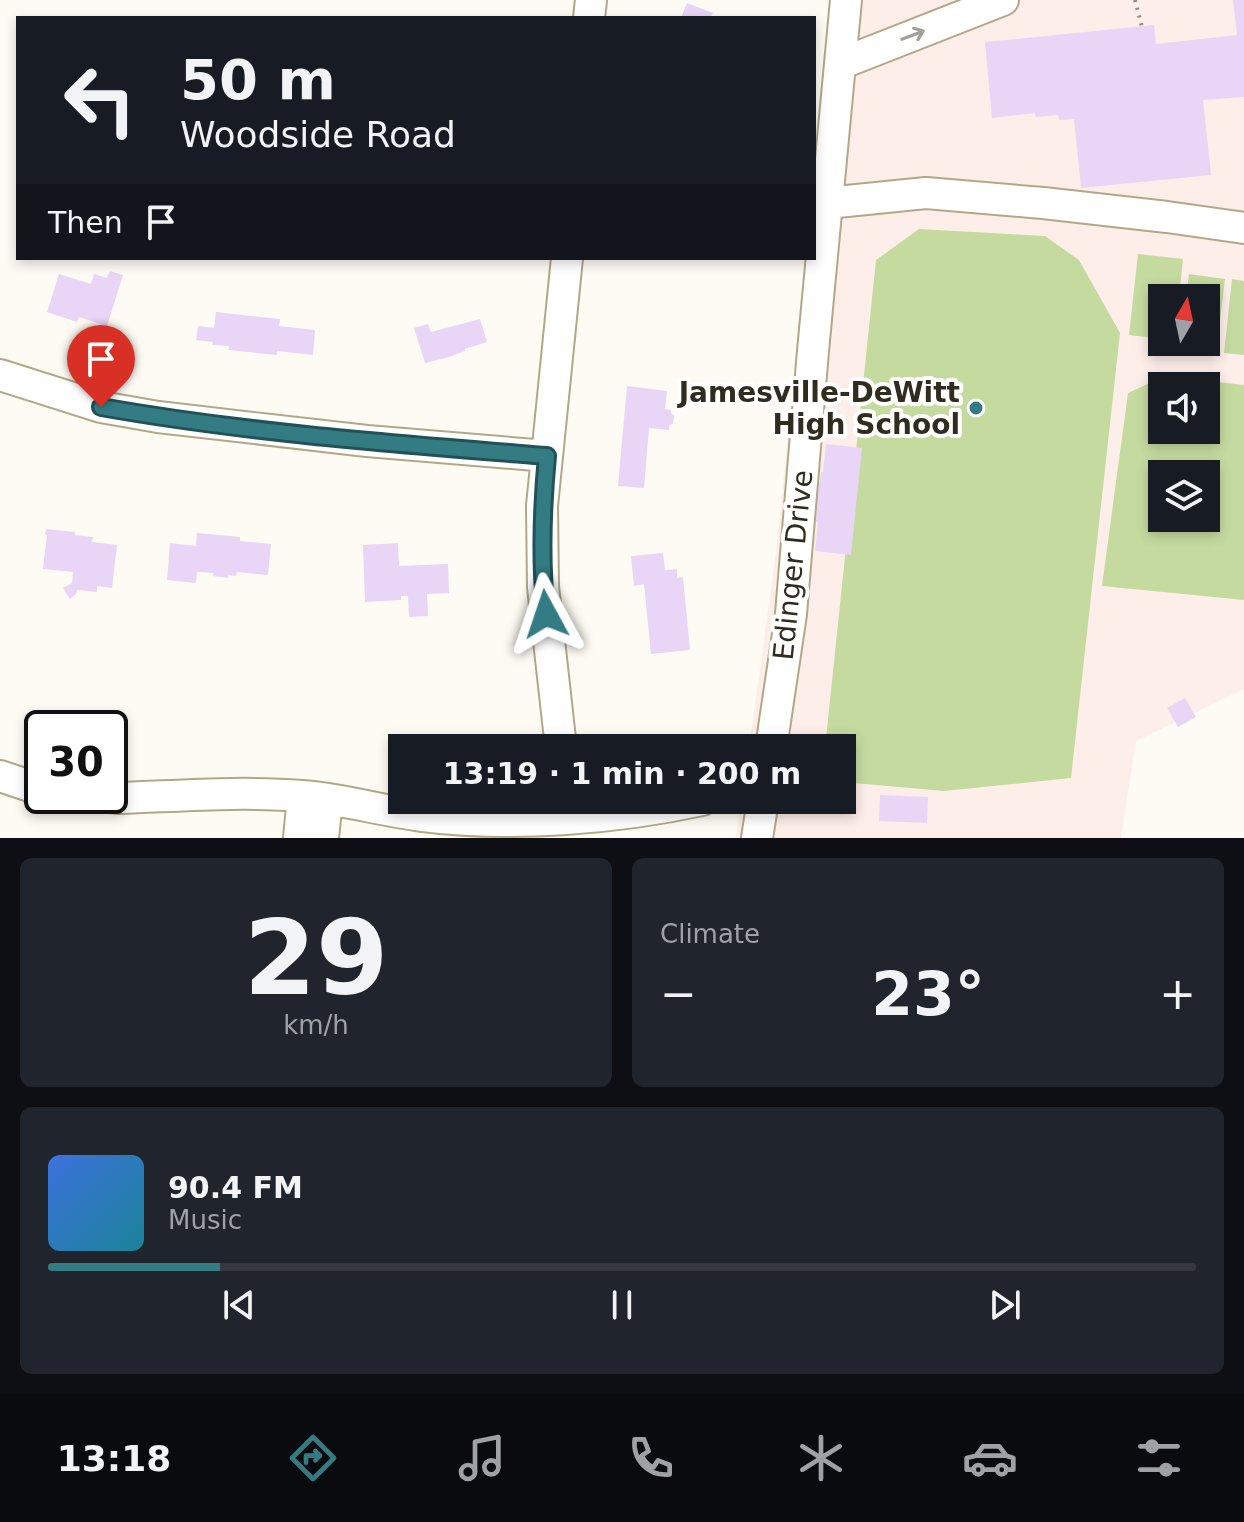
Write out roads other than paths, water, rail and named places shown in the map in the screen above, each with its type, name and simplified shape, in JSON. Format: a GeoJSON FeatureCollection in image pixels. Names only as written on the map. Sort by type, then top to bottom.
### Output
{"type":"FeatureCollection","features":[{"type":"Feature","properties":{"kind":"street","name":"Edinger Drive"},"geometry":{"type":"LineString","coordinates":[[773,734],[791,614],[846,0]]}},
{"type":"Feature","properties":{"kind":"street"},"geometry":{"type":"LineString","coordinates":[[840,64],[1003,0]]}},
{"type":"Feature","properties":{"kind":"street"},"geometry":{"type":"LineString","coordinates":[[827,203],[926,193],[1123,212],[1244,228]]}},
{"type":"Feature","properties":{"kind":"street"},"geometry":{"type":"LineString","coordinates":[[559,734],[543,587],[542,506],[567,260]]}},
{"type":"Feature","properties":{"kind":"street"},"geometry":{"type":"LineString","coordinates":[[0,375],[101,407],[158,417],[367,441],[547,456]]}},
{"type":"Feature","properties":{"kind":"street"},"geometry":{"type":"LineString","coordinates":[[0,776],[24,784]]}},
{"type":"Feature","properties":{"kind":"street"},"geometry":{"type":"LineString","coordinates":[[128,798],[261,793],[388,809]]}},
{"type":"Feature","properties":{"kind":"street"},"geometry":{"type":"LineString","coordinates":[[299,838],[315,798]]}},
{"type":"Feature","properties":{"kind":"street"},"geometry":{"type":"LineString","coordinates":[[315,798],[323,838]]}},
{"type":"Feature","properties":{"kind":"street"},"geometry":{"type":"LineString","coordinates":[[419,814],[501,822],[542,814]]}},
{"type":"Feature","properties":{"kind":"street"},"geometry":{"type":"LineString","coordinates":[[757,838],[761,814]]}},
{"type":"Feature","properties":{"kind":"place","name":"Jamesville-DeWitt High School"},"geometry":{"type":"Point","coordinates":[976,408]}}]}
